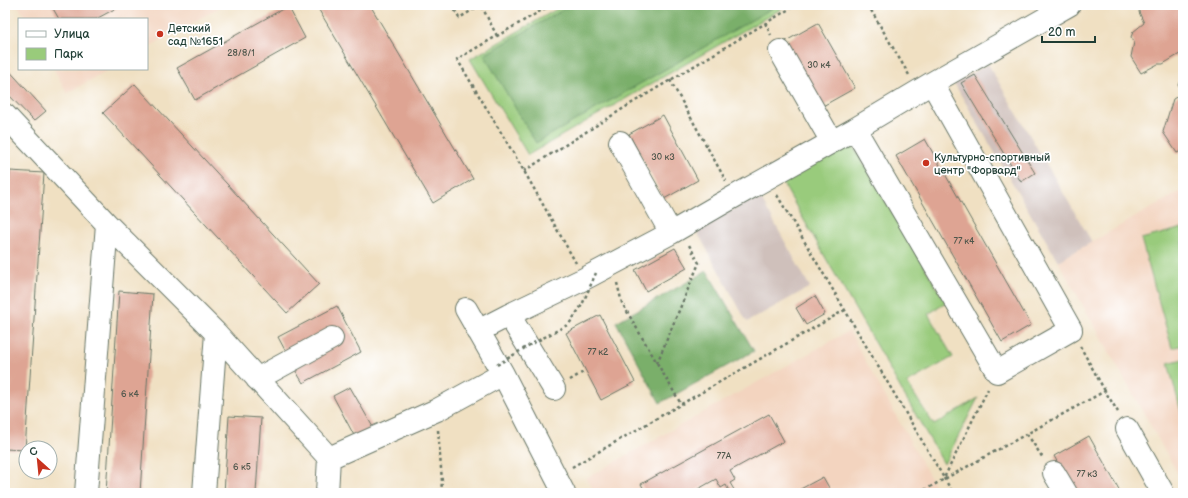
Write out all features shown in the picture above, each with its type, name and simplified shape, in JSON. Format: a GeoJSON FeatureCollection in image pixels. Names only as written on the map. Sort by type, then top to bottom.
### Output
{"type":"FeatureCollection","features":[{"type":"Feature","properties":{"kind":"lane"},"geometry":{"type":"LineString","coordinates":[[478,331],[596,273],[676,230],[856,129],[932,83],[1042,12],[1069,5]]}},
{"type":"Feature","properties":{"kind":"lane"},"geometry":{"type":"LineString","coordinates":[[780,51],[832,142]]}},
{"type":"Feature","properties":{"kind":"lane"},"geometry":{"type":"LineString","coordinates":[[856,129],[997,372],[1071,330],[932,83]]}},
{"type":"Feature","properties":{"kind":"lane"},"geometry":{"type":"LineString","coordinates":[[5,115],[106,224],[216,333],[329,458],[327,493]]}},
{"type":"Feature","properties":{"kind":"lane"},"geometry":{"type":"LineString","coordinates":[[620,142],[676,230]]}},
{"type":"Feature","properties":{"kind":"lane"},"geometry":{"type":"LineString","coordinates":[[86,493],[106,224]]}},
{"type":"Feature","properties":{"kind":"lane"},"geometry":{"type":"LineString","coordinates":[[466,309],[500,370],[560,485]]}},
{"type":"Feature","properties":{"kind":"lane"},"geometry":{"type":"LineString","coordinates":[[509,315],[554,389]]}},
{"type":"Feature","properties":{"kind":"lane"},"geometry":{"type":"LineString","coordinates":[[204,493],[216,333]]}},
{"type":"Feature","properties":{"kind":"lane"},"geometry":{"type":"LineString","coordinates":[[257,379],[332,338]]}},
{"type":"Feature","properties":{"kind":"lane"},"geometry":{"type":"LineString","coordinates":[[329,458],[437,410],[500,370]]}},
{"type":"Feature","properties":{"kind":"lane"},"geometry":{"type":"LineString","coordinates":[[1127,429],[1163,493]]}},
{"type":"Feature","properties":{"kind":"lane"},"geometry":{"type":"LineString","coordinates":[[1054,473],[1066,493]]}},
{"type":"Feature","properties":{"kind":"path"},"geometry":{"type":"LineString","coordinates":[[452,5],[459,18],[481,5],[497,36]]}},
{"type":"Feature","properties":{"kind":"path"},"geometry":{"type":"LineString","coordinates":[[551,5],[457,59],[524,171],[576,263]]}},
{"type":"Feature","properties":{"kind":"path"},"geometry":{"type":"LineString","coordinates":[[524,171],[632,103],[796,5]]}},
{"type":"Feature","properties":{"kind":"path"},"geometry":{"type":"LineString","coordinates":[[868,5],[911,78]]}},
{"type":"Feature","properties":{"kind":"path"},"geometry":{"type":"LineString","coordinates":[[670,80],[726,181]]}},
{"type":"Feature","properties":{"kind":"path"},"geometry":{"type":"LineString","coordinates":[[767,179],[953,493]]}},
{"type":"Feature","properties":{"kind":"path"},"geometry":{"type":"LineString","coordinates":[[657,363],[699,263],[676,230]]}},
{"type":"Feature","properties":{"kind":"path"},"geometry":{"type":"LineString","coordinates":[[500,370],[528,346],[568,324],[582,305],[596,273]]}},
{"type":"Feature","properties":{"kind":"path"},"geometry":{"type":"LineString","coordinates":[[622,303],[681,404]]}},
{"type":"Feature","properties":{"kind":"path"},"geometry":{"type":"LineString","coordinates":[[560,485],[681,404],[845,310]]}},
{"type":"Feature","properties":{"kind":"path"},"geometry":{"type":"LineString","coordinates":[[1071,330],[1127,429]]}},
{"type":"Feature","properties":{"kind":"path"},"geometry":{"type":"LineString","coordinates":[[944,478],[997,372]]}},
{"type":"Feature","properties":{"kind":"path"},"geometry":{"type":"LineString","coordinates":[[918,493],[1105,391]]}},
{"type":"Feature","properties":{"kind":"path"},"geometry":{"type":"LineString","coordinates":[[437,410],[442,481],[441,493]]}},
{"type":"Feature","properties":{"kind":"path"},"geometry":{"type":"LineString","coordinates":[[1027,434],[1054,473]]}},
{"type":"Feature","properties":{"kind":"shaded area","name":"Детский сад №1651"},"geometry":{"type":"Polygon","coordinates":[[[18,5],[224,5],[148,47],[148,18],[25,18],[18,5]]]}},
{"type":"Feature","properties":{"kind":"shaded area"},"geometry":{"type":"Polygon","coordinates":[[[988,64],[1092,242],[1058,261],[954,83],[988,64]]]}},
{"type":"Feature","properties":{"kind":"shaded area"},"geometry":{"type":"Polygon","coordinates":[[[55,70],[108,70],[67,93],[55,70]]]}},
{"type":"Feature","properties":{"kind":"shaded area"},"geometry":{"type":"Polygon","coordinates":[[[1183,190],[1183,483],[1058,261],[1183,190]]]}},
{"type":"Feature","properties":{"kind":"shaded area"},"geometry":{"type":"Polygon","coordinates":[[[759,195],[810,287],[747,322],[696,230],[759,195]]]}},
{"type":"Feature","properties":{"kind":"shaded area"},"geometry":{"type":"Polygon","coordinates":[[[849,331],[939,493],[595,493],[586,478],[849,331]]]}},
{"type":"Feature","properties":{"kind":"green space"},"geometry":{"type":"Polygon","coordinates":[[[564,5],[788,5],[528,155],[470,59],[564,5]]]}},
{"type":"Feature","properties":{"kind":"green space"},"geometry":{"type":"Polygon","coordinates":[[[571,5],[778,5],[536,143],[484,55],[571,5]]]}},
{"type":"Feature","properties":{"kind":"green space"},"geometry":{"type":"Polygon","coordinates":[[[850,141],[946,303],[928,314],[953,357],[907,383],[934,425],[978,398],[944,464],[781,180],[850,141]]]}},
{"type":"Feature","properties":{"kind":"green space"},"geometry":{"type":"Polygon","coordinates":[[[1183,228],[1183,345],[1172,348],[1141,239],[1183,228]]]}},
{"type":"Feature","properties":{"kind":"green space"},"geometry":{"type":"Polygon","coordinates":[[[707,271],[754,351],[660,403],[616,322],[707,271]]]}},
{"type":"Feature","properties":{"kind":"green space"},"geometry":{"type":"Polygon","coordinates":[[[1183,359],[1183,419],[1168,363],[1183,359]]]}},
{"type":"Feature","properties":{"kind":"building"},"geometry":{"type":"Polygon","coordinates":[[[51,5],[122,5],[98,18],[58,18],[51,5]]]}},
{"type":"Feature","properties":{"kind":"building"},"geometry":{"type":"Polygon","coordinates":[[[316,5],[370,5],[473,179],[433,203],[316,5]]]}},
{"type":"Feature","properties":{"kind":"building"},"geometry":{"type":"Polygon","coordinates":[[[1145,5],[1183,5],[1183,52],[1163,64],[1158,64],[1141,73],[1131,57],[1134,42],[1131,37],[1133,32],[1144,23],[1139,12],[1140,8],[1145,5]]]}},
{"type":"Feature","properties":{"kind":"building"},"geometry":{"type":"Polygon","coordinates":[[[288,6],[305,38],[195,100],[177,68],[288,6]]]}},
{"type":"Feature","properties":{"kind":"building"},"geometry":{"type":"Polygon","coordinates":[[[818,23],[855,88],[821,107],[784,42],[818,23]]]}},
{"type":"Feature","properties":{"kind":"building"},"geometry":{"type":"Polygon","coordinates":[[[5,66],[46,111],[34,121],[5,91],[5,66]]]}},
{"type":"Feature","properties":{"kind":"building"},"geometry":{"type":"Polygon","coordinates":[[[975,75],[1035,173],[1021,182],[961,83],[975,75]]]}},
{"type":"Feature","properties":{"kind":"building"},"geometry":{"type":"Polygon","coordinates":[[[1183,81],[1183,93],[1178,84],[1183,81]]]}},
{"type":"Feature","properties":{"kind":"building"},"geometry":{"type":"Polygon","coordinates":[[[135,84],[319,284],[287,313],[103,113],[135,84]]]}},
{"type":"Feature","properties":{"kind":"building"},"geometry":{"type":"Polygon","coordinates":[[[1183,93],[1183,150],[1177,153],[1163,132],[1173,99],[1183,93]]]}},
{"type":"Feature","properties":{"kind":"building"},"geometry":{"type":"Polygon","coordinates":[[[663,115],[698,180],[664,199],[629,134],[663,115]]]}},
{"type":"Feature","properties":{"kind":"building"},"geometry":{"type":"Polygon","coordinates":[[[925,139],[1031,325],[1002,342],[896,156],[925,139]]]}},
{"type":"Feature","properties":{"kind":"building"},"geometry":{"type":"Polygon","coordinates":[[[10,171],[44,173],[26,440],[18,440],[18,450],[5,449],[5,250],[10,171]]]}},
{"type":"Feature","properties":{"kind":"building"},"geometry":{"type":"Polygon","coordinates":[[[675,248],[687,268],[646,291],[635,270],[675,248]]]}},
{"type":"Feature","properties":{"kind":"building"},"geometry":{"type":"Polygon","coordinates":[[[119,291],[153,294],[140,493],[106,493],[119,291]]]}},
{"type":"Feature","properties":{"kind":"building"},"geometry":{"type":"Polygon","coordinates":[[[815,296],[825,314],[806,325],[796,308],[815,296]]]}},
{"type":"Feature","properties":{"kind":"building"},"geometry":{"type":"Polygon","coordinates":[[[337,306],[361,352],[303,383],[294,368],[342,342],[333,327],[286,352],[278,337],[337,306]]]}},
{"type":"Feature","properties":{"kind":"building"},"geometry":{"type":"Polygon","coordinates":[[[600,315],[635,382],[601,400],[566,333],[600,315]]]}},
{"type":"Feature","properties":{"kind":"building"},"geometry":{"type":"Polygon","coordinates":[[[350,387],[374,429],[356,439],[333,396],[350,387]]]}},
{"type":"Feature","properties":{"kind":"building"},"geometry":{"type":"Polygon","coordinates":[[[769,414],[784,441],[730,471],[735,480],[730,483],[736,493],[730,493],[726,485],[721,488],[716,479],[691,493],[646,493],[641,484],[769,414]]]}},
{"type":"Feature","properties":{"kind":"building"},"geometry":{"type":"Polygon","coordinates":[[[229,416],[261,418],[256,493],[224,493],[229,416]]]}},
{"type":"Feature","properties":{"kind":"building"},"geometry":{"type":"Polygon","coordinates":[[[1089,436],[1121,493],[1075,493],[1054,456],[1089,436]]]}},
{"type":"Feature","properties":{"kind":"building"},"geometry":{"type":"Polygon","coordinates":[[[823,477],[832,493],[793,493],[823,477]]]}},
{"type":"Feature","properties":{"kind":"place","name":"Детский сад №1651"},"geometry":{"type":"Point","coordinates":[160,34]}},
{"type":"Feature","properties":{"kind":"place","name":"Культурно-спортивный центр \"Форвард\""},"geometry":{"type":"Point","coordinates":[926,163]}}]}
